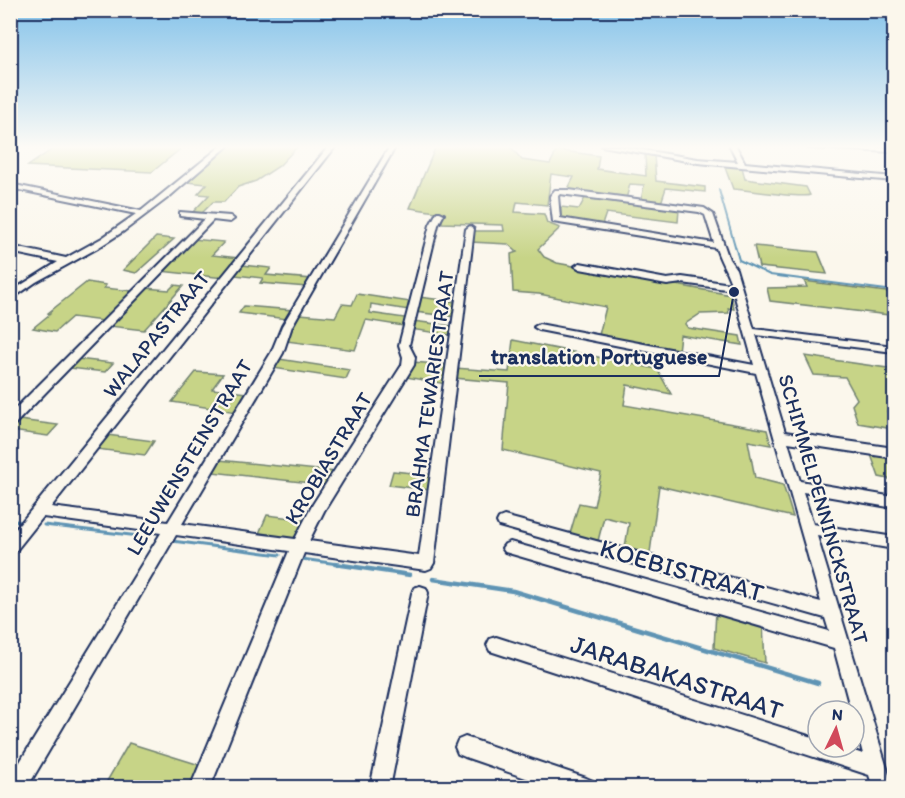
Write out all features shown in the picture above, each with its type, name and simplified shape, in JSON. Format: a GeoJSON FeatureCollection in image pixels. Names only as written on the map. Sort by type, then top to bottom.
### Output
{"type":"FeatureCollection","features":[{"type":"Feature","properties":{"kind":"street"},"geometry":{"type":"LineString","coordinates":[[10,297],[65,261],[104,240],[182,183]]}},
{"type":"Feature","properties":{"kind":"street","name":"WALAPASTRAAT"},"geometry":{"type":"LineString","coordinates":[[10,548],[303,183]]}},
{"type":"Feature","properties":{"kind":"street","name":"LEEUWENSTEINSTRAAT"},"geometry":{"type":"LineString","coordinates":[[16,788],[277,353],[287,326],[371,183]]}},
{"type":"Feature","properties":{"kind":"street"},"geometry":{"type":"LineString","coordinates":[[10,186],[141,213]]}},
{"type":"Feature","properties":{"kind":"street","name":"SCHIMMELPENNINCKSTRAAT"},"geometry":{"type":"LineString","coordinates":[[718,246],[556,220],[554,196],[558,192],[569,192],[701,210],[709,214],[718,246],[731,269],[737,288],[883,788]]}},
{"type":"Feature","properties":{"kind":"street"},"geometry":{"type":"LineString","coordinates":[[183,214],[230,219]]}},
{"type":"Feature","properties":{"kind":"street","name":"KROBIASTRAAT"},"geometry":{"type":"LineString","coordinates":[[200,788],[299,546],[318,508],[405,374],[409,357],[404,345],[434,225],[440,214]]}},
{"type":"Feature","properties":{"kind":"street"},"geometry":{"type":"LineString","coordinates":[[10,422],[210,218]]}},
{"type":"Feature","properties":{"kind":"street","name":"BRAHMA TEWARIESTRAAT"},"geometry":{"type":"LineString","coordinates":[[299,546],[426,563],[470,229]]}},
{"type":"Feature","properties":{"kind":"street"},"geometry":{"type":"LineString","coordinates":[[10,249],[65,261]]}},
{"type":"Feature","properties":{"kind":"street"},"geometry":{"type":"LineString","coordinates":[[580,266],[666,282],[682,279],[737,288]]}},
{"type":"Feature","properties":{"kind":"street"},"geometry":{"type":"LineString","coordinates":[[539,327],[760,370]]}},
{"type":"Feature","properties":{"kind":"street"},"geometry":{"type":"LineString","coordinates":[[748,331],[894,349]]}},
{"type":"Feature","properties":{"kind":"street"},"geometry":{"type":"LineString","coordinates":[[780,436],[894,453]]}},
{"type":"Feature","properties":{"kind":"street"},"geometry":{"type":"LineString","coordinates":[[794,485],[894,502]]}},
{"type":"Feature","properties":{"kind":"street"},"geometry":{"type":"LineString","coordinates":[[41,511],[299,546]]}},
{"type":"Feature","properties":{"kind":"street"},"geometry":{"type":"LineString","coordinates":[[504,522],[833,614]]}},
{"type":"Feature","properties":{"kind":"street"},"geometry":{"type":"LineString","coordinates":[[808,529],[894,543]]}},
{"type":"Feature","properties":{"kind":"street","name":"KOEBISTRAAT"},"geometry":{"type":"LineString","coordinates":[[510,548],[841,642]]}},
{"type":"Feature","properties":{"kind":"street"},"geometry":{"type":"LineString","coordinates":[[380,788],[420,593]]}},
{"type":"Feature","properties":{"kind":"street","name":"JARABAKASTRAAT"},"geometry":{"type":"LineString","coordinates":[[496,645],[877,768]]}},
{"type":"Feature","properties":{"kind":"street"},"geometry":{"type":"LineString","coordinates":[[465,747],[586,788]]}},
{"type":"Feature","properties":{"kind":"green space"},"geometry":{"type":"Polygon","coordinates":[[[199,183],[249,183],[238,187],[224,202],[213,202],[200,215],[191,214],[209,195],[198,194],[207,184],[199,183]]]}},
{"type":"Feature","properties":{"kind":"green space"},"geometry":{"type":"Polygon","coordinates":[[[420,183],[550,183],[547,205],[517,202],[515,212],[544,214],[547,223],[560,228],[538,249],[544,257],[557,263],[731,295],[734,309],[728,308],[729,313],[700,314],[685,324],[688,328],[740,336],[742,345],[680,335],[678,351],[599,335],[606,307],[539,294],[513,292],[511,254],[517,252],[508,244],[471,242],[473,231],[504,231],[503,225],[442,223],[442,213],[410,208],[420,183]]]}},
{"type":"Feature","properties":{"kind":"green space"},"geometry":{"type":"Polygon","coordinates":[[[571,183],[674,183],[705,187],[705,192],[666,188],[661,203],[641,201],[644,185],[630,184],[626,199],[567,191],[571,183]]]}},
{"type":"Feature","properties":{"kind":"green space"},"geometry":{"type":"Polygon","coordinates":[[[731,183],[777,183],[806,187],[810,195],[785,195],[733,189],[731,183]]]}},
{"type":"Feature","properties":{"kind":"green space"},"geometry":{"type":"Polygon","coordinates":[[[585,198],[679,210],[678,222],[606,213],[602,225],[561,218],[561,207],[579,209],[585,198]]]}},
{"type":"Feature","properties":{"kind":"green space"},"geometry":{"type":"Polygon","coordinates":[[[156,237],[174,239],[136,273],[123,270],[156,237]]]}},
{"type":"Feature","properties":{"kind":"green space"},"geometry":{"type":"Polygon","coordinates":[[[192,239],[224,242],[212,255],[240,258],[224,278],[160,271],[192,239]]]}},
{"type":"Feature","properties":{"kind":"green space"},"geometry":{"type":"Polygon","coordinates":[[[754,246],[818,252],[827,274],[759,267],[754,246]]]}},
{"type":"Feature","properties":{"kind":"green space"},"geometry":{"type":"Polygon","coordinates":[[[242,265],[271,268],[266,275],[312,279],[307,287],[260,283],[263,278],[234,275],[242,265]]]}},
{"type":"Feature","properties":{"kind":"green space"},"geometry":{"type":"Polygon","coordinates":[[[804,281],[894,293],[894,326],[889,315],[770,301],[767,288],[807,287],[804,281]]]}},
{"type":"Feature","properties":{"kind":"green space"},"geometry":{"type":"Polygon","coordinates":[[[87,282],[106,285],[104,288],[133,291],[103,321],[72,317],[55,332],[33,328],[50,314],[48,313],[87,282]]]}},
{"type":"Feature","properties":{"kind":"green space"},"geometry":{"type":"Polygon","coordinates":[[[174,285],[183,286],[144,330],[109,326],[145,288],[169,290],[174,285]]]}},
{"type":"Feature","properties":{"kind":"green space"},"geometry":{"type":"Polygon","coordinates":[[[357,294],[411,302],[409,310],[371,304],[370,313],[405,318],[403,326],[366,320],[355,350],[286,341],[300,314],[335,317],[342,304],[352,305],[357,294]]]}},
{"type":"Feature","properties":{"kind":"green space"},"geometry":{"type":"Polygon","coordinates":[[[419,297],[457,302],[455,317],[415,312],[419,297]]]}},
{"type":"Feature","properties":{"kind":"green space"},"geometry":{"type":"Polygon","coordinates":[[[244,306],[293,310],[287,319],[239,313],[244,306]]]}},
{"type":"Feature","properties":{"kind":"green space"},"geometry":{"type":"Polygon","coordinates":[[[413,321],[451,326],[450,335],[410,329],[413,321]]]}},
{"type":"Feature","properties":{"kind":"green space"},"geometry":{"type":"Polygon","coordinates":[[[513,340],[657,369],[671,394],[627,385],[624,405],[767,430],[771,445],[748,441],[755,478],[783,485],[793,517],[659,486],[649,560],[624,553],[629,523],[604,517],[597,545],[569,537],[579,503],[594,506],[601,473],[503,450],[509,383],[454,378],[455,368],[509,372],[513,340]]]}},
{"type":"Feature","properties":{"kind":"green space"},"geometry":{"type":"Polygon","coordinates":[[[805,356],[894,369],[894,411],[887,411],[893,429],[858,423],[852,405],[857,399],[845,377],[814,375],[805,356]]]}},
{"type":"Feature","properties":{"kind":"green space"},"geometry":{"type":"Polygon","coordinates":[[[77,359],[113,363],[105,372],[69,368],[77,359]]]}},
{"type":"Feature","properties":{"kind":"green space"},"geometry":{"type":"Polygon","coordinates":[[[279,359],[350,370],[346,379],[273,368],[279,359]]]}},
{"type":"Feature","properties":{"kind":"green space"},"geometry":{"type":"Polygon","coordinates":[[[412,362],[449,365],[446,384],[406,377],[412,362]]]}},
{"type":"Feature","properties":{"kind":"green space"},"geometry":{"type":"Polygon","coordinates":[[[196,372],[223,374],[212,389],[248,393],[237,412],[172,402],[196,372]]]}},
{"type":"Feature","properties":{"kind":"green space"},"geometry":{"type":"Polygon","coordinates":[[[19,420],[58,425],[48,436],[11,431],[19,420]]]}},
{"type":"Feature","properties":{"kind":"green space"},"geometry":{"type":"Polygon","coordinates":[[[107,435],[154,441],[145,455],[96,449],[107,435]]]}},
{"type":"Feature","properties":{"kind":"green space"},"geometry":{"type":"Polygon","coordinates":[[[870,452],[894,455],[894,480],[879,477],[870,452]]]}},
{"type":"Feature","properties":{"kind":"green space"},"geometry":{"type":"Polygon","coordinates":[[[219,460],[338,472],[329,485],[212,472],[219,460]]]}},
{"type":"Feature","properties":{"kind":"green space"},"geometry":{"type":"Polygon","coordinates":[[[393,471],[432,475],[429,490],[389,485],[393,471]]]}},
{"type":"Feature","properties":{"kind":"green space"},"geometry":{"type":"Polygon","coordinates":[[[267,515],[308,520],[296,540],[257,538],[267,515]]]}},
{"type":"Feature","properties":{"kind":"green space"},"geometry":{"type":"Polygon","coordinates":[[[716,611],[763,624],[765,663],[714,648],[716,611]]]}},
{"type":"Feature","properties":{"kind":"green space"},"geometry":{"type":"Polygon","coordinates":[[[129,743],[203,766],[194,787],[103,788],[129,743]]]}},
{"type":"Feature","properties":{"kind":"waterway"},"geometry":{"type":"LineString","coordinates":[[719,190],[739,260],[770,275],[894,291]]}},
{"type":"Feature","properties":{"kind":"waterway"},"geometry":{"type":"LineString","coordinates":[[10,520],[21,522]]}},
{"type":"Feature","properties":{"kind":"waterway"},"geometry":{"type":"LineString","coordinates":[[44,525],[148,537]]}},
{"type":"Feature","properties":{"kind":"waterway"},"geometry":{"type":"LineString","coordinates":[[172,541],[280,555]]}},
{"type":"Feature","properties":{"kind":"waterway"},"geometry":{"type":"LineString","coordinates":[[302,559],[345,565]]}},
{"type":"Feature","properties":{"kind":"waterway"},"geometry":{"type":"LineString","coordinates":[[335,564],[410,575]]}},
{"type":"Feature","properties":{"kind":"waterway"},"geometry":{"type":"LineString","coordinates":[[433,579],[513,591],[818,683]]}},
{"type":"Feature","properties":{"kind":"waterway"},"geometry":{"type":"LineString","coordinates":[[889,705],[894,707]]}},
{"type":"Feature","properties":{"kind":"place","name":"translation Portuguese"},"geometry":{"type":"Point","coordinates":[734,292]}}]}
